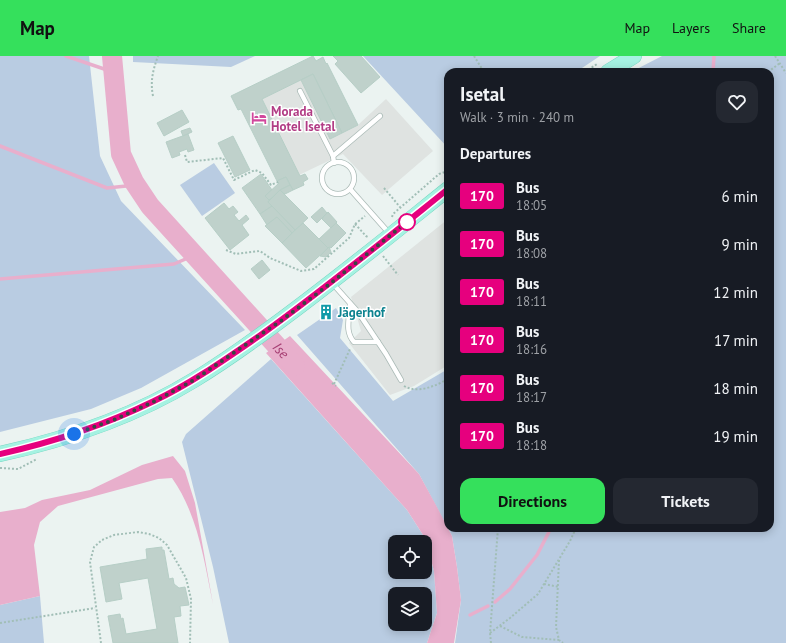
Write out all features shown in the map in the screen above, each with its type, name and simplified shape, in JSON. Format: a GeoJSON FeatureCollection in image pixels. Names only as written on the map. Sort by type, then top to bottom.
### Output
{"type":"FeatureCollection","features":[{"type":"Feature","properties":{"kind":"main road"},"geometry":{"type":"LineString","coordinates":[[614,68],[634,56]]}},
{"type":"Feature","properties":{"kind":"main road"},"geometry":{"type":"LineString","coordinates":[[0,454],[32,447],[116,419],[155,401],[194,380],[282,320],[444,193]]}},
{"type":"Feature","properties":{"kind":"lane"},"geometry":{"type":"LineString","coordinates":[[300,91],[333,156],[334,163]]}},
{"type":"Feature","properties":{"kind":"lane"},"geometry":{"type":"LineString","coordinates":[[333,156],[380,116]]}},
{"type":"Feature","properties":{"kind":"lane"},"geometry":{"type":"LineString","coordinates":[[334,163],[344,164],[351,170],[354,180],[350,189],[346,192],[335,194],[326,189],[323,184],[322,174],[325,169],[334,163]]}},
{"type":"Feature","properties":{"kind":"lane"},"geometry":{"type":"LineString","coordinates":[[350,189],[391,236]]}},
{"type":"Feature","properties":{"kind":"lane"},"geometry":{"type":"LineString","coordinates":[[331,283],[358,312],[401,380]]}},
{"type":"Feature","properties":{"kind":"lane"},"geometry":{"type":"LineString","coordinates":[[350,304],[349,337],[354,342],[378,342]]}},
{"type":"Feature","properties":{"kind":"path"},"geometry":{"type":"LineString","coordinates":[[154,96],[152,87],[152,73],[158,56]]}},
{"type":"Feature","properties":{"kind":"path"},"geometry":{"type":"LineString","coordinates":[[474,56],[482,68]]}},
{"type":"Feature","properties":{"kind":"path"},"geometry":{"type":"LineString","coordinates":[[775,56],[786,73]]}},
{"type":"Feature","properties":{"kind":"path"},"geometry":{"type":"LineString","coordinates":[[773,68],[780,63]]}},
{"type":"Feature","properties":{"kind":"path"},"geometry":{"type":"LineString","coordinates":[[185,155],[187,162],[223,158],[234,180]]}},
{"type":"Feature","properties":{"kind":"path"},"geometry":{"type":"LineString","coordinates":[[231,182],[255,170],[262,173],[271,185],[278,182]]}},
{"type":"Feature","properties":{"kind":"path"},"geometry":{"type":"LineString","coordinates":[[393,214],[439,174],[444,172]]}},
{"type":"Feature","properties":{"kind":"path"},"geometry":{"type":"LineString","coordinates":[[384,188],[400,207]]}},
{"type":"Feature","properties":{"kind":"path"},"geometry":{"type":"LineString","coordinates":[[226,250],[236,254],[260,251],[270,258],[301,271],[314,269],[349,238],[355,224],[370,211]]}},
{"type":"Feature","properties":{"kind":"path"},"geometry":{"type":"LineString","coordinates":[[355,224],[368,237]]}},
{"type":"Feature","properties":{"kind":"path"},"geometry":{"type":"LineString","coordinates":[[384,256],[398,275]]}},
{"type":"Feature","properties":{"kind":"path"},"geometry":{"type":"LineString","coordinates":[[334,384],[354,342]]}},
{"type":"Feature","properties":{"kind":"path"},"geometry":{"type":"LineString","coordinates":[[401,380],[404,386],[411,390],[422,389],[444,381]]}},
{"type":"Feature","properties":{"kind":"path"},"geometry":{"type":"LineString","coordinates":[[101,643],[90,562],[94,547],[102,540],[114,535],[138,532],[159,538],[167,545],[186,578],[191,598],[190,643]]}},
{"type":"Feature","properties":{"kind":"path"},"geometry":{"type":"LineString","coordinates":[[491,643],[490,633],[498,532]]}},
{"type":"Feature","properties":{"kind":"path"},"geometry":{"type":"LineString","coordinates":[[490,633],[538,594],[574,532]]}},
{"type":"Feature","properties":{"kind":"path"},"geometry":{"type":"LineString","coordinates":[[559,558],[559,587],[556,627],[559,640]]}},
{"type":"Feature","properties":{"kind":"path"},"geometry":{"type":"LineString","coordinates":[[544,583],[559,587]]}},
{"type":"Feature","properties":{"kind":"path"},"geometry":{"type":"LineString","coordinates":[[0,623],[96,608]]}},
{"type":"Feature","properties":{"kind":"path"},"geometry":{"type":"LineString","coordinates":[[500,626],[522,637],[559,640],[563,643]]}},
{"type":"Feature","properties":{"kind":"shaded area"},"geometry":{"type":"Polygon","coordinates":[[[0,56],[89,56],[100,156],[121,201],[245,330],[141,388],[91,409],[0,432],[0,56]]]}},
{"type":"Feature","properties":{"kind":"shaded area"},"geometry":{"type":"Polygon","coordinates":[[[133,56],[255,56],[231,67],[133,62],[133,56]]]}},
{"type":"Feature","properties":{"kind":"shaded area"},"geometry":{"type":"Polygon","coordinates":[[[363,56],[600,56],[582,68],[444,68],[444,144],[363,56]]]}},
{"type":"Feature","properties":{"kind":"shaded area"},"geometry":{"type":"Polygon","coordinates":[[[662,56],[786,56],[786,643],[455,643],[461,600],[452,536],[450,532],[774,532],[774,68],[639,68],[662,56]]]}},
{"type":"Feature","properties":{"kind":"shaded area"},"geometry":{"type":"Polygon","coordinates":[[[301,80],[330,139],[358,125],[386,99],[433,151],[382,195],[343,154],[299,175],[262,99],[301,80]]]}},
{"type":"Feature","properties":{"kind":"shaded area"},"geometry":{"type":"Polygon","coordinates":[[[214,163],[235,193],[202,216],[180,185],[214,163]]]}},
{"type":"Feature","properties":{"kind":"shaded area"},"geometry":{"type":"Polygon","coordinates":[[[444,222],[444,367],[414,386],[390,395],[349,343],[361,331],[351,297],[444,222]]]}},
{"type":"Feature","properties":{"kind":"shaded area"},"geometry":{"type":"Polygon","coordinates":[[[336,308],[343,320],[340,338],[393,401],[444,371],[444,521],[419,474],[297,335],[336,308]]]}},
{"type":"Feature","properties":{"kind":"shaded area"},"geometry":{"type":"Polygon","coordinates":[[[271,359],[407,510],[423,535],[388,535],[388,579],[432,579],[432,564],[434,571],[437,613],[432,628],[432,587],[388,587],[388,631],[431,631],[427,643],[229,643],[213,567],[182,442],[186,434],[271,359]]]}},
{"type":"Feature","properties":{"kind":"shaded area"},"geometry":{"type":"Polygon","coordinates":[[[40,596],[44,643],[0,643],[0,605],[40,596]]]}},
{"type":"Feature","properties":{"kind":"water"},"geometry":{"type":"Polygon","coordinates":[[[290,336],[419,474],[444,521],[444,532],[450,532],[452,536],[461,600],[454,643],[427,643],[437,613],[434,571],[432,564],[432,535],[423,535],[407,510],[266,353],[290,336]]]}},
{"type":"Feature","properties":{"kind":"water"},"geometry":{"type":"Polygon","coordinates":[[[173,456],[185,471],[195,503],[213,604],[199,538],[188,507],[172,478],[158,479],[58,506],[40,522],[34,545],[40,596],[0,605],[0,512],[25,508],[42,500],[90,490],[142,465],[173,456]]]}},
{"type":"Feature","properties":{"kind":"building","name":"Morada Hotel Isetal"},"geometry":{"type":"Polygon","coordinates":[[[313,56],[316,61],[323,57],[326,64],[327,63],[358,125],[342,133],[313,74],[262,99],[300,176],[305,174],[308,179],[303,182],[304,185],[293,190],[286,177],[277,181],[241,109],[238,110],[231,96],[313,56]]]}},
{"type":"Feature","properties":{"kind":"building"},"geometry":{"type":"Polygon","coordinates":[[[333,56],[361,56],[380,77],[361,93],[335,64],[338,61],[333,56]]]}},
{"type":"Feature","properties":{"kind":"building"},"geometry":{"type":"Polygon","coordinates":[[[313,74],[342,133],[330,139],[301,80],[313,74]]]}},
{"type":"Feature","properties":{"kind":"building"},"geometry":{"type":"Polygon","coordinates":[[[182,110],[189,122],[164,136],[157,123],[182,110]]]}},
{"type":"Feature","properties":{"kind":"building"},"geometry":{"type":"Polygon","coordinates":[[[190,128],[192,132],[183,136],[181,131],[190,128]]]}},
{"type":"Feature","properties":{"kind":"building"},"geometry":{"type":"Polygon","coordinates":[[[188,134],[194,150],[188,152],[187,149],[179,152],[180,155],[172,158],[166,142],[188,134]]]}},
{"type":"Feature","properties":{"kind":"building"},"geometry":{"type":"Polygon","coordinates":[[[233,136],[250,170],[235,177],[218,143],[233,136]]]}},
{"type":"Feature","properties":{"kind":"building"},"geometry":{"type":"Polygon","coordinates":[[[261,174],[272,190],[265,196],[272,206],[260,214],[242,188],[261,174]]]}},
{"type":"Feature","properties":{"kind":"building"},"geometry":{"type":"Polygon","coordinates":[[[286,177],[290,185],[280,190],[269,200],[265,196],[279,183],[277,181],[286,177]]]}},
{"type":"Feature","properties":{"kind":"building"},"geometry":{"type":"Polygon","coordinates":[[[290,185],[293,190],[285,194],[280,190],[290,185]]]}},
{"type":"Feature","properties":{"kind":"building"},"geometry":{"type":"Polygon","coordinates":[[[280,190],[308,218],[295,230],[268,202],[280,190]]]}},
{"type":"Feature","properties":{"kind":"building"},"geometry":{"type":"Polygon","coordinates":[[[224,203],[229,209],[233,206],[238,212],[234,215],[239,221],[246,215],[249,219],[242,225],[249,235],[230,250],[205,218],[224,203]]]}},
{"type":"Feature","properties":{"kind":"building"},"geometry":{"type":"Polygon","coordinates":[[[272,206],[295,230],[292,233],[277,217],[267,225],[260,214],[272,206]]]}},
{"type":"Feature","properties":{"kind":"building"},"geometry":{"type":"Polygon","coordinates":[[[322,207],[327,213],[317,223],[311,217],[322,207]]]}},
{"type":"Feature","properties":{"kind":"building"},"geometry":{"type":"Polygon","coordinates":[[[328,212],[337,222],[331,228],[322,219],[328,212]]]}},
{"type":"Feature","properties":{"kind":"building"},"geometry":{"type":"Polygon","coordinates":[[[277,217],[292,233],[282,243],[265,226],[277,217]]]}},
{"type":"Feature","properties":{"kind":"building"},"geometry":{"type":"Polygon","coordinates":[[[303,223],[328,248],[306,268],[282,243],[303,223]]]}},
{"type":"Feature","properties":{"kind":"building"},"geometry":{"type":"Polygon","coordinates":[[[336,223],[346,233],[331,248],[328,248],[319,239],[336,223]]]}},
{"type":"Feature","properties":{"kind":"building"},"geometry":{"type":"Polygon","coordinates":[[[329,247],[331,252],[326,257],[320,256],[329,247]]]}},
{"type":"Feature","properties":{"kind":"building"},"geometry":{"type":"Polygon","coordinates":[[[262,260],[270,270],[259,279],[251,269],[262,260]]]}},
{"type":"Feature","properties":{"kind":"building"},"geometry":{"type":"Polygon","coordinates":[[[162,547],[162,550],[164,550],[169,579],[173,578],[174,584],[179,588],[185,587],[189,605],[180,606],[181,616],[174,617],[178,643],[113,643],[108,616],[120,614],[121,619],[123,618],[126,634],[157,629],[148,578],[119,583],[122,599],[106,602],[100,567],[147,559],[146,549],[162,547]]]}},
{"type":"Feature","properties":{"kind":"waterway"},"geometry":{"type":"LineString","coordinates":[[66,56],[113,72]]}},
{"type":"Feature","properties":{"kind":"waterway","name":"Ise"},"geometry":{"type":"LineString","coordinates":[[112,56],[121,154],[134,182],[150,206],[295,366]]}},
{"type":"Feature","properties":{"kind":"waterway"},"geometry":{"type":"LineString","coordinates":[[713,68],[714,56]]}},
{"type":"Feature","properties":{"kind":"waterway"},"geometry":{"type":"LineString","coordinates":[[0,146],[107,188],[136,185]]}},
{"type":"Feature","properties":{"kind":"waterway"},"geometry":{"type":"LineString","coordinates":[[0,279],[174,264],[195,255]]}},
{"type":"Feature","properties":{"kind":"waterway"},"geometry":{"type":"LineString","coordinates":[[495,602],[510,589],[537,555],[549,532]]}},
{"type":"Feature","properties":{"kind":"waterway"},"geometry":{"type":"LineString","coordinates":[[470,615],[488,606]]}},
{"type":"Feature","properties":{"kind":"bus line","name":"170"},"geometry":{"type":"LineString","coordinates":[[0,454],[32,447],[116,419],[155,401],[194,380],[282,320],[391,236],[444,192]]}},
{"type":"Feature","properties":{"kind":"place","name":"Morada Hotel Isetal"},"geometry":{"type":"Point","coordinates":[259,118]}},
{"type":"Feature","properties":{"kind":"place","name":"Jägerhof"},"geometry":{"type":"Point","coordinates":[326,312]}},
{"type":"Feature","properties":{"kind":"route"},"geometry":{"type":"LineString","coordinates":[[74,434],[116,419],[155,401],[194,380],[282,320],[407,222]]}}]}
